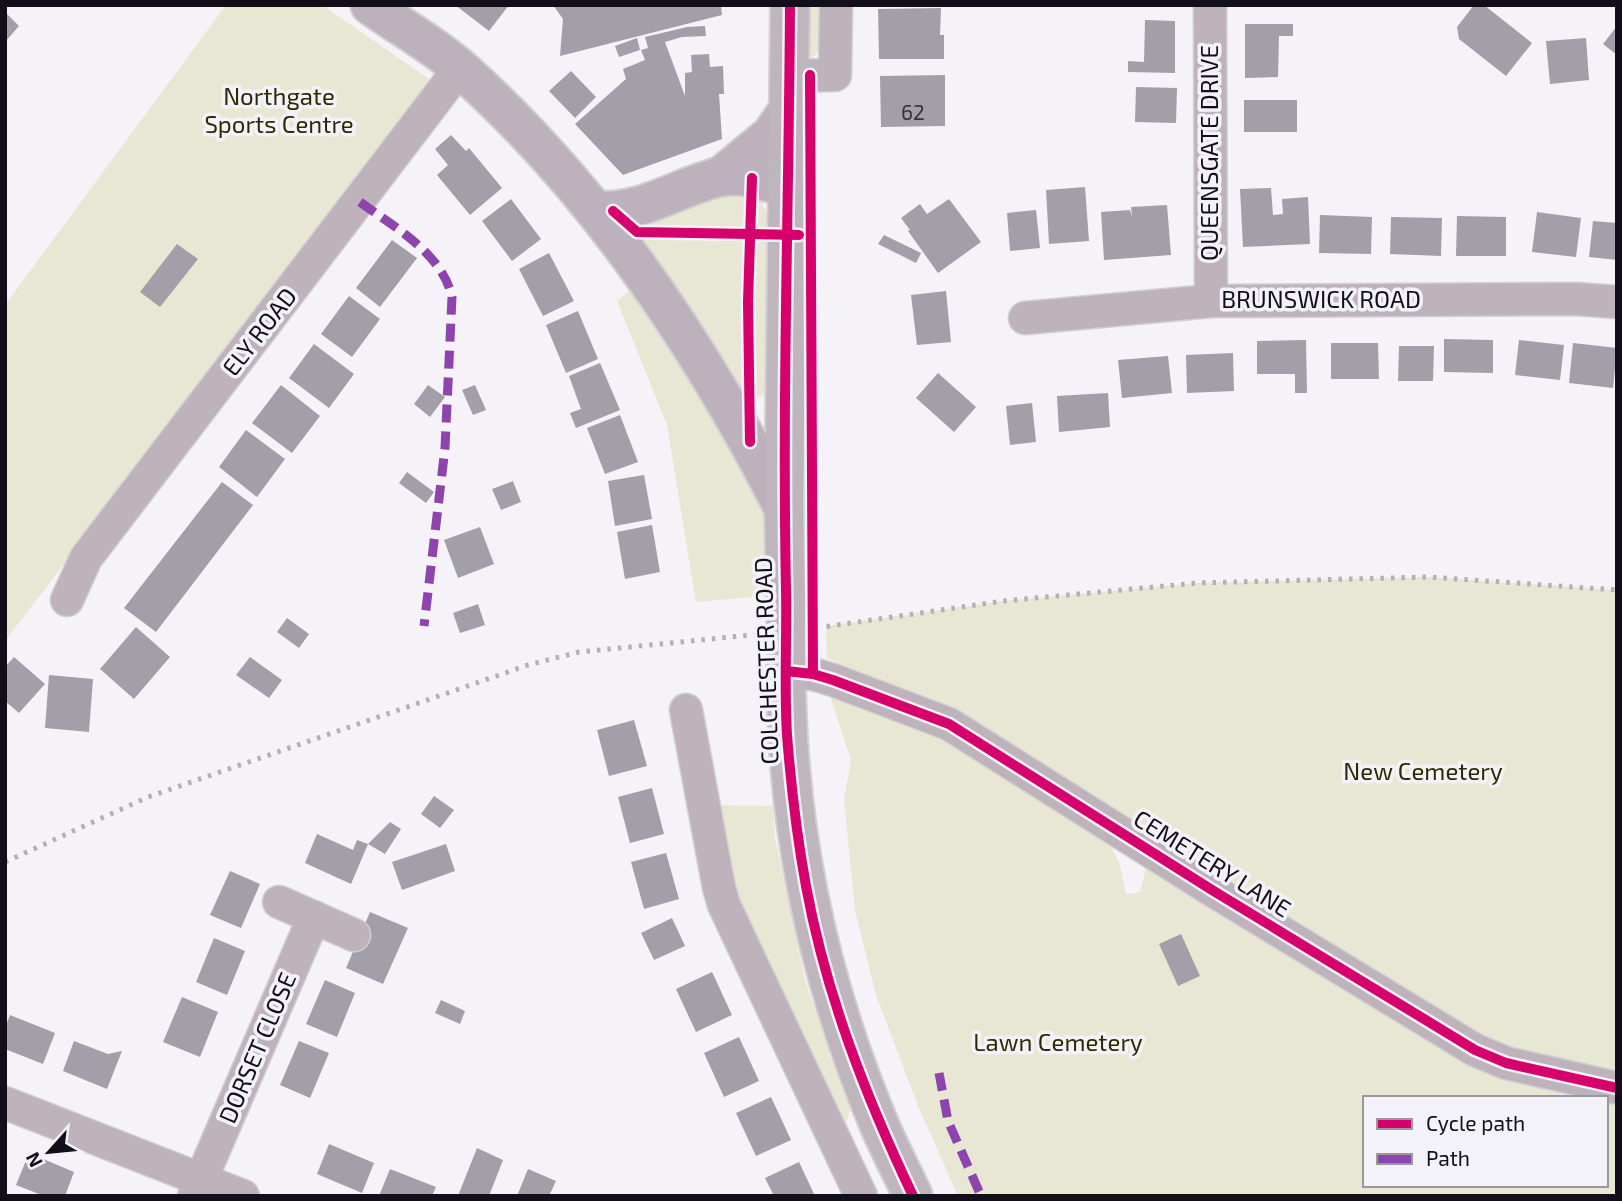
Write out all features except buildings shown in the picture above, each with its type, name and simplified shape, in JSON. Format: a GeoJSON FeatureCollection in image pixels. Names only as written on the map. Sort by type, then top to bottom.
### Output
{"type":"FeatureCollection","features":[{"type":"Feature","properties":{"kind":"main road","name":"COLCHESTER ROAD"},"geometry":{"type":"LineString","coordinates":[[790,5],[784,509],[787,734],[806,886],[818,943],[836,1007],[879,1125],[914,1196]]}},
{"type":"Feature","properties":{"kind":"street"},"geometry":{"type":"LineString","coordinates":[[370,5],[460,68],[519,124],[594,210],[721,392],[784,509]]}},
{"type":"Feature","properties":{"kind":"street"},"geometry":{"type":"LineString","coordinates":[[720,177],[771,135],[789,93],[835,75],[836,5]]}},
{"type":"Feature","properties":{"kind":"street","name":"QUEENSGATE DRIVE"},"geometry":{"type":"LineString","coordinates":[[1210,5],[1211,301]]}},
{"type":"Feature","properties":{"kind":"street","name":"ELY ROAD"},"geometry":{"type":"LineString","coordinates":[[68,600],[86,558],[460,68]]}},
{"type":"Feature","properties":{"kind":"street"},"geometry":{"type":"LineString","coordinates":[[594,210],[632,208],[720,177],[744,176],[788,188]]}},
{"type":"Feature","properties":{"kind":"street","name":"BRUNSWICK ROAD"},"geometry":{"type":"LineString","coordinates":[[1026,318],[1211,301],[1576,299],[1617,302]]}},
{"type":"Feature","properties":{"kind":"street","name":"CEMETERY LANE"},"geometry":{"type":"LineString","coordinates":[[786,662],[949,724],[1212,890],[1475,1050],[1506,1063],[1617,1088]]}},
{"type":"Feature","properties":{"kind":"street"},"geometry":{"type":"LineString","coordinates":[[686,710],[724,905],[861,1196]]}},
{"type":"Feature","properties":{"kind":"street"},"geometry":{"type":"LineString","coordinates":[[279,902],[354,936]]}},
{"type":"Feature","properties":{"kind":"street","name":"DORSET CLOSE"},"geometry":{"type":"LineString","coordinates":[[197,1187],[314,917]]}},
{"type":"Feature","properties":{"kind":"street"},"geometry":{"type":"LineString","coordinates":[[5,1103],[197,1187],[243,1196]]}},
{"type":"Feature","properties":{"kind":"street"},"geometry":{"type":"LineString","coordinates":[[840,1151],[879,1125]]}},
{"type":"Feature","properties":{"kind":"green space","name":"Northgate Sports Centre"},"geometry":{"type":"Polygon","coordinates":[[[226,5],[322,5],[435,83],[5,641],[5,305],[226,5]]]}},
{"type":"Feature","properties":{"kind":"green space"},"geometry":{"type":"Polygon","coordinates":[[[809,5],[822,5],[822,45],[813,58],[809,54],[809,5]]]}},
{"type":"Feature","properties":{"kind":"green space"},"geometry":{"type":"Polygon","coordinates":[[[730,188],[760,199],[767,213],[769,389],[757,397],[747,397],[643,246],[643,237],[650,222],[730,188]]]}},
{"type":"Feature","properties":{"kind":"green space"},"geometry":{"type":"Polygon","coordinates":[[[630,290],[674,347],[755,483],[765,520],[765,596],[696,602],[667,425],[617,301],[630,290]]]}},
{"type":"Feature","properties":{"kind":"green space","name":"New Cemetery"},"geometry":{"type":"Polygon","coordinates":[[[1429,577],[1617,590],[1617,1073],[1493,1043],[969,718],[827,658],[826,626],[1003,601],[1197,583],[1429,577]]]}},
{"type":"Feature","properties":{"kind":"green space","name":"Lawn Cemetery"},"geometry":{"type":"Polygon","coordinates":[[[829,693],[948,738],[1081,818],[1110,845],[1120,865],[1126,894],[1140,892],[1146,868],[1153,866],[1467,1060],[1617,1097],[1617,1196],[958,1196],[918,1106],[876,995],[855,910],[844,799],[851,760],[829,693]]]}},
{"type":"Feature","properties":{"kind":"green space"},"geometry":{"type":"Polygon","coordinates":[[[714,805],[773,806],[775,838],[804,976],[850,1109],[846,1125],[839,1128],[762,960],[725,860],[714,805]]]}},
{"type":"Feature","properties":{"kind":"railway"},"geometry":{"type":"LineString","coordinates":[[5,862],[148,797],[528,665],[579,652],[802,630],[1003,601],[1197,583],[1429,577],[1617,590]]}},
{"type":"Feature","properties":{"kind":"marked path"},"geometry":{"type":"LineString","coordinates":[[360,202],[401,231],[427,254],[447,281],[452,297],[445,448],[424,626]]}},
{"type":"Feature","properties":{"kind":"marked path"},"geometry":{"type":"LineString","coordinates":[[939,1073],[948,1121],[981,1196]]}},
{"type":"Feature","properties":{"kind":"cycle path"},"geometry":{"type":"LineString","coordinates":[[790,5],[785,443],[786,699],[790,773],[814,927],[836,1006],[879,1121],[913,1196]]}},
{"type":"Feature","properties":{"kind":"cycle path"},"geometry":{"type":"LineString","coordinates":[[810,75],[813,674]]}},
{"type":"Feature","properties":{"kind":"cycle path"},"geometry":{"type":"LineString","coordinates":[[750,442],[748,302],[752,178]]}},
{"type":"Feature","properties":{"kind":"cycle path"},"geometry":{"type":"LineString","coordinates":[[613,211],[637,232],[799,235]]}},
{"type":"Feature","properties":{"kind":"cycle path"},"geometry":{"type":"LineString","coordinates":[[786,671],[813,674],[833,680],[949,724],[1212,890],[1475,1050],[1506,1063],[1617,1088]]}}]}
